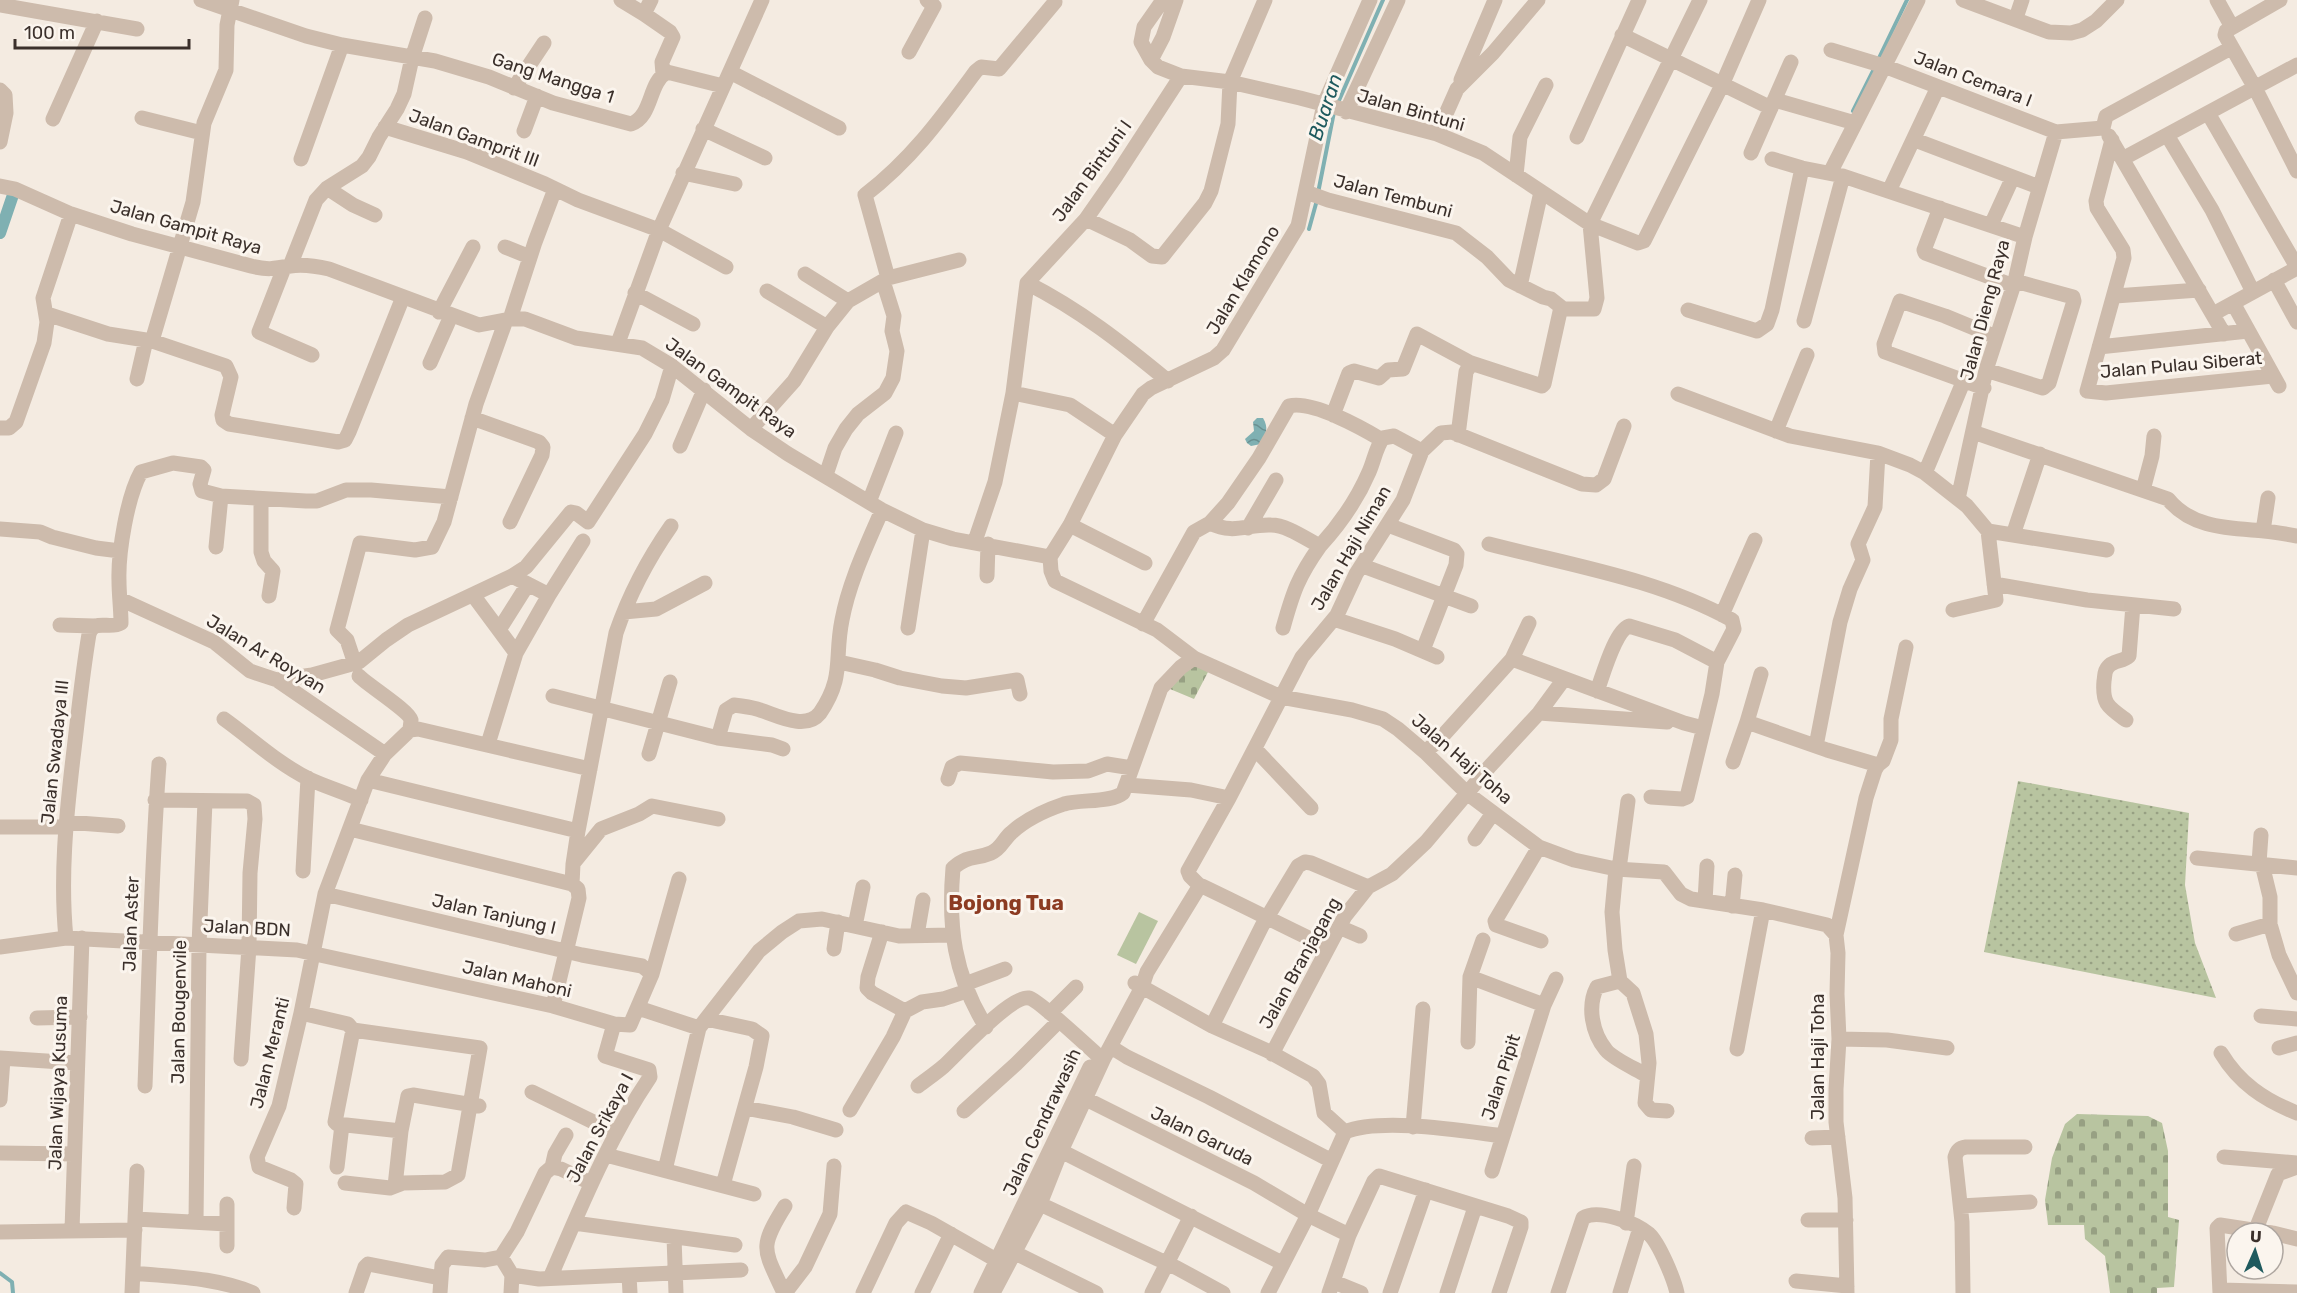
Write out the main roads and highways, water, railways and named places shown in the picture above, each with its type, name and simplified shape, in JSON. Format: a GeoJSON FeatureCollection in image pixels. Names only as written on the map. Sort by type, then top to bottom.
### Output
{"type":"FeatureCollection","features":[{"type":"Feature","properties":{"kind":"water"},"geometry":{"type":"Polygon","coordinates":[[[1257,418],[1263,418],[1266,431],[1261,444],[1251,446],[1245,439],[1254,431],[1253,422],[1257,418]]]}},
{"type":"Feature","properties":{"kind":"waterway","name":"Buaran"},"geometry":{"type":"LineString","coordinates":[[1337,105],[1383,0]]}},
{"type":"Feature","properties":{"kind":"waterway"},"geometry":{"type":"LineString","coordinates":[[1878,60],[1907,0]]}},
{"type":"Feature","properties":{"kind":"waterway"},"geometry":{"type":"LineString","coordinates":[[1853,111],[1875,67]]}},
{"type":"Feature","properties":{"kind":"waterway","name":"Buaran"},"geometry":{"type":"LineString","coordinates":[[1318,193],[1334,112]]}},
{"type":"Feature","properties":{"kind":"waterway"},"geometry":{"type":"LineString","coordinates":[[0,233],[15,189]]}},
{"type":"Feature","properties":{"kind":"waterway","name":"Buaran"},"geometry":{"type":"LineString","coordinates":[[1309,229],[1317,200]]}},
{"type":"Feature","properties":{"kind":"waterway"},"geometry":{"type":"LineString","coordinates":[[0,1273],[12,1282],[13,1293]]}},
{"type":"Feature","properties":{"kind":"district","name":"Bojong Tua"},"geometry":{"type":"Point","coordinates":[1006,903]}}]}
